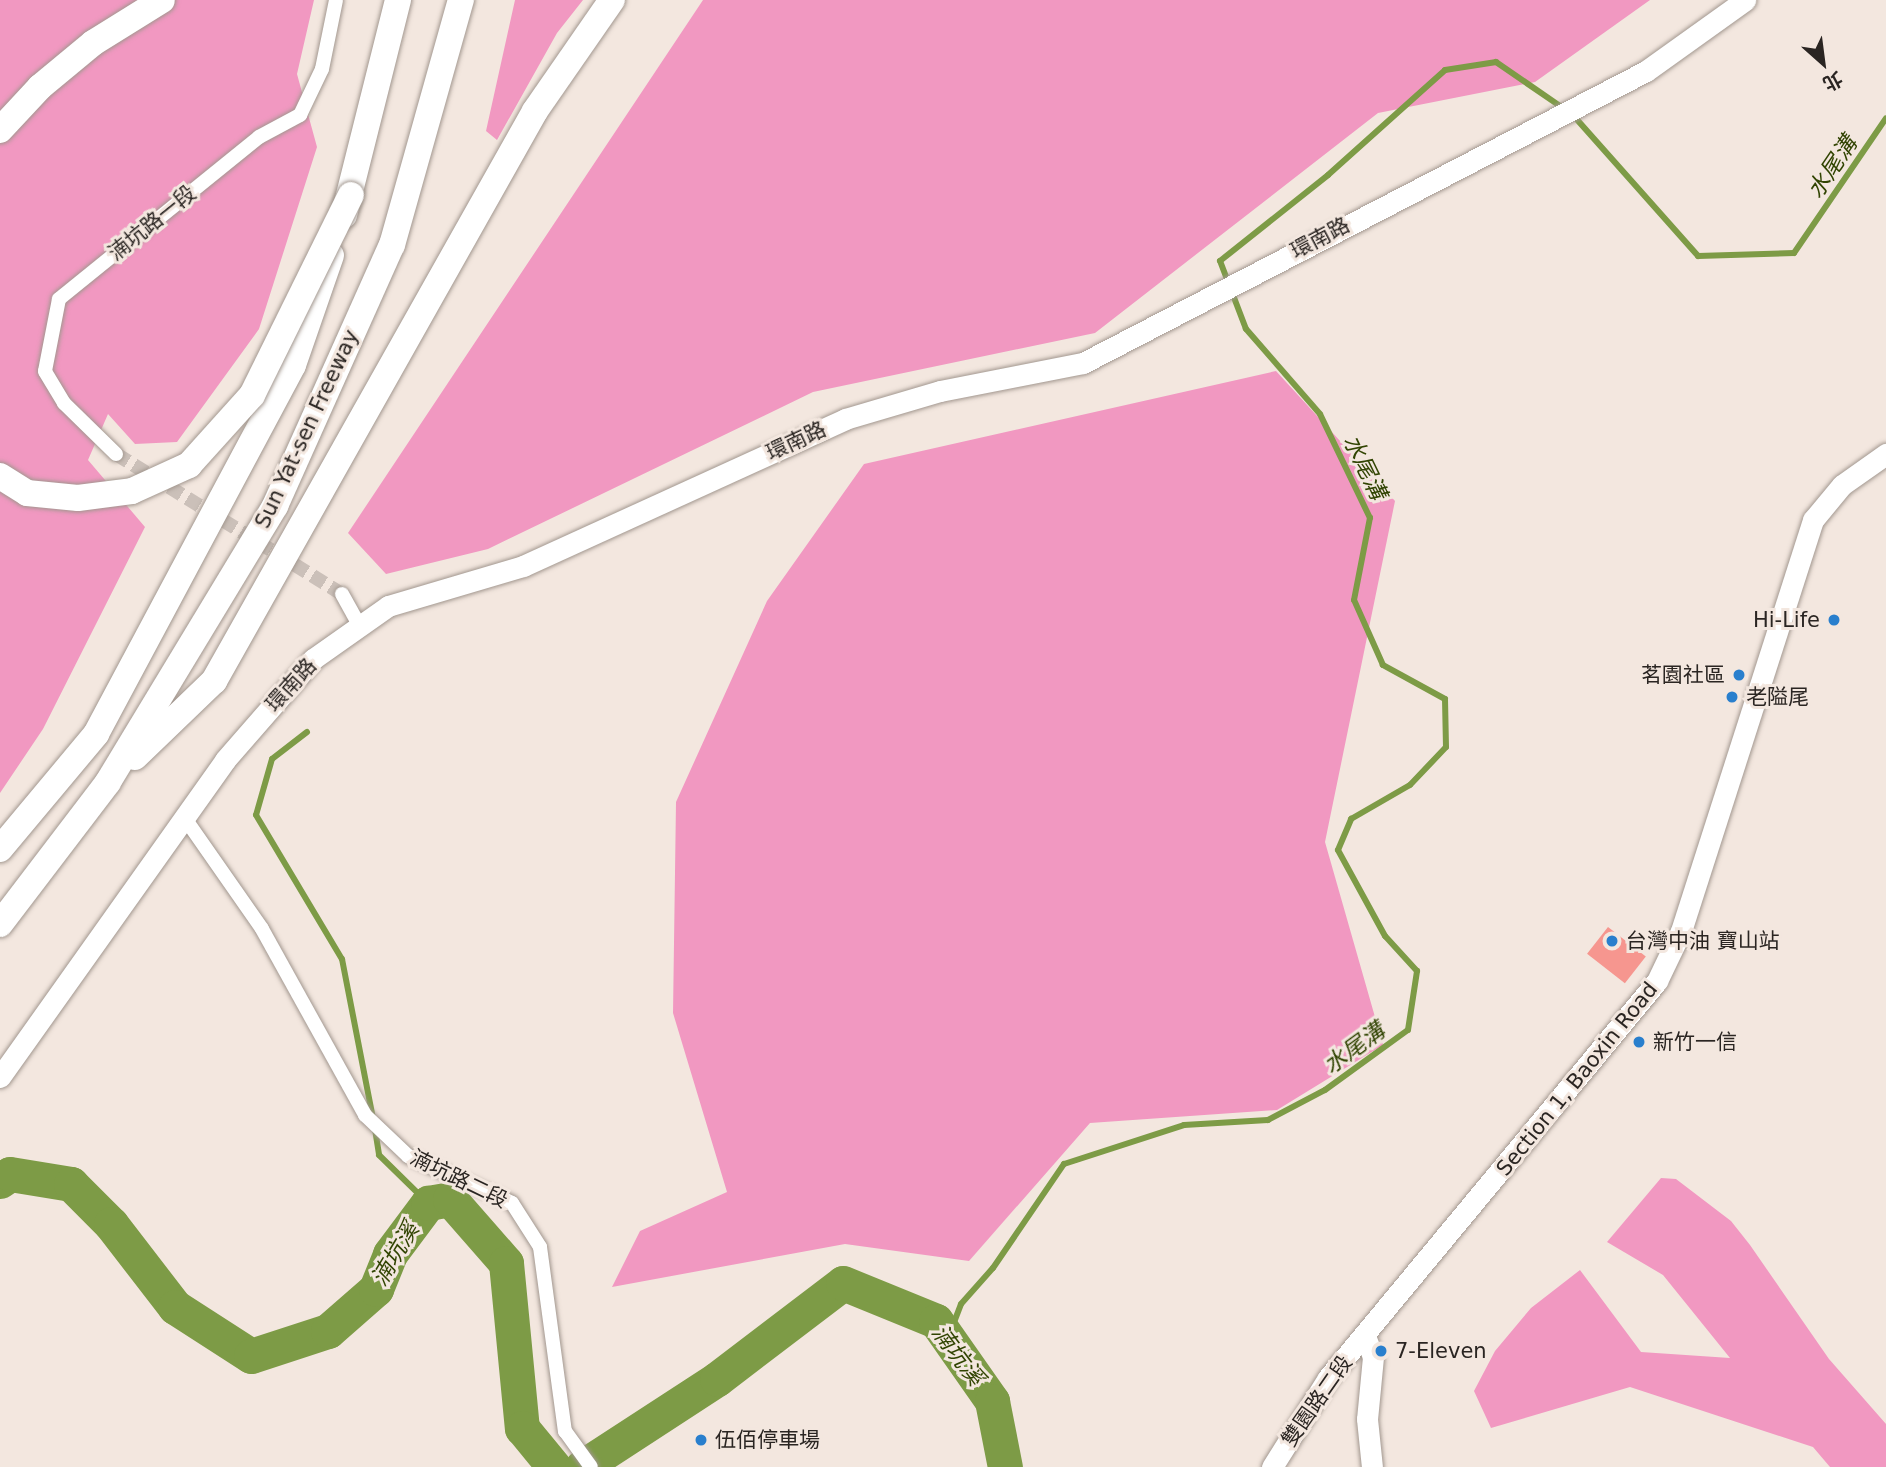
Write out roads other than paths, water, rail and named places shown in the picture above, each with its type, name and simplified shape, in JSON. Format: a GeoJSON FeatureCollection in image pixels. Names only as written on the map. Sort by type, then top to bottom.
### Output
{"type":"FeatureCollection","features":[{"type":"Feature","properties":{"kind":"highway"},"geometry":{"type":"LineString","coordinates":[[0,130],[40,87],[93,43],[162,0]]}},
{"type":"Feature","properties":{"kind":"highway","name":"Sun Yat-sen Freeway"},"geometry":{"type":"LineString","coordinates":[[0,849],[96,734],[293,365],[351,195],[398,0]]}},
{"type":"Feature","properties":{"kind":"highway","name":"Sun Yat-sen Freeway"},"geometry":{"type":"LineString","coordinates":[[0,924],[108,782],[275,506],[392,245],[461,0]]}},
{"type":"Feature","properties":{"kind":"highway"},"geometry":{"type":"LineString","coordinates":[[108,782],[214,681],[535,111],[612,0]]}},
{"type":"Feature","properties":{"kind":"highway"},"geometry":{"type":"LineString","coordinates":[[0,476],[27,493],[78,498],[132,491],[190,465],[252,395],[351,195]]}},
{"type":"Feature","properties":{"kind":"street","name":"湳坑路一段"},"geometry":{"type":"LineString","coordinates":[[116,454],[64,403],[45,371],[59,299],[260,137],[300,115],[322,69],[336,0]]}},
{"type":"Feature","properties":{"kind":"street","name":"環南路"},"geometry":{"type":"LineString","coordinates":[[0,1077],[225,760],[313,659],[388,606],[523,566],[845,419],[940,391],[1083,363],[1545,120],[1646,71],[1745,0]]}},
{"type":"Feature","properties":{"kind":"street","name":"Section 1, Baoxin Road"},"geometry":{"type":"LineString","coordinates":[[1365,1336],[1657,981],[1681,931],[1813,520],[1842,485],[1886,454]]}},
{"type":"Feature","properties":{"kind":"street"},"geometry":{"type":"LineString","coordinates":[[342,594],[359,625]]}},
{"type":"Feature","properties":{"kind":"street","name":"湳坑路二段"},"geometry":{"type":"LineString","coordinates":[[184,817],[262,929],[365,1115],[408,1157],[513,1203],[540,1247],[565,1431],[591,1467]]}},
{"type":"Feature","properties":{"kind":"street"},"geometry":{"type":"LineString","coordinates":[[1365,1336],[1373,1357],[1367,1419],[1372,1467]]}},
{"type":"Feature","properties":{"kind":"street","name":"雙園路二段"},"geometry":{"type":"LineString","coordinates":[[1272,1467],[1328,1378],[1365,1336]]}},
{"type":"Feature","properties":{"kind":"waterway","name":"水尾溝"},"geometry":{"type":"LineString","coordinates":[[948,1338],[961,1304],[993,1268],[1064,1164],[1184,1125],[1268,1120],[1325,1090],[1408,1030],[1417,971],[1385,936],[1338,850],[1351,819],[1410,785],[1446,747],[1445,699],[1383,665],[1354,600],[1370,518],[1320,414],[1246,329],[1220,261],[1328,175],[1445,70],[1496,62],[1563,108]]}},
{"type":"Feature","properties":{"kind":"waterway","name":"水尾溝"},"geometry":{"type":"LineString","coordinates":[[1572,114],[1698,256],[1794,253],[1886,118]]}},
{"type":"Feature","properties":{"kind":"waterway"},"geometry":{"type":"LineString","coordinates":[[307,732],[272,759],[256,815],[342,959],[373,1119]]}},
{"type":"Feature","properties":{"kind":"waterway"},"geometry":{"type":"LineString","coordinates":[[375,1129],[379,1155],[428,1203]]}},
{"type":"Feature","properties":{"kind":"waterway","name":"湳坑溪"},"geometry":{"type":"LineString","coordinates":[[0,1181],[10,1174],[71,1184],[111,1224],[175,1307],[251,1356],[328,1331],[376,1289],[390,1254],[428,1203],[450,1199],[506,1263],[522,1428],[554,1467]]}},
{"type":"Feature","properties":{"kind":"waterway","name":"湳坑溪"},"geometry":{"type":"LineString","coordinates":[[582,1467],[717,1379],[843,1283],[936,1321],[992,1401],[1005,1467]]}},
{"type":"Feature","properties":{"kind":"tunnel"},"geometry":{"type":"LineString","coordinates":[[116,454],[342,594]]}},
{"type":"Feature","properties":{"kind":"place","name":"Hi-Life"},"geometry":{"type":"Point","coordinates":[1834,620]}},
{"type":"Feature","properties":{"kind":"place","name":"茗園社區"},"geometry":{"type":"Point","coordinates":[1739,675]}},
{"type":"Feature","properties":{"kind":"place","name":"老隘尾"},"geometry":{"type":"Point","coordinates":[1732,697]}},
{"type":"Feature","properties":{"kind":"place","name":"台灣中油 寶山站"},"geometry":{"type":"Point","coordinates":[1612,941]}},
{"type":"Feature","properties":{"kind":"place","name":"新竹一信"},"geometry":{"type":"Point","coordinates":[1639,1042]}},
{"type":"Feature","properties":{"kind":"place","name":"7-Eleven"},"geometry":{"type":"Point","coordinates":[1381,1351]}},
{"type":"Feature","properties":{"kind":"place","name":"伍佰停車場"},"geometry":{"type":"Point","coordinates":[701,1440]}}]}
